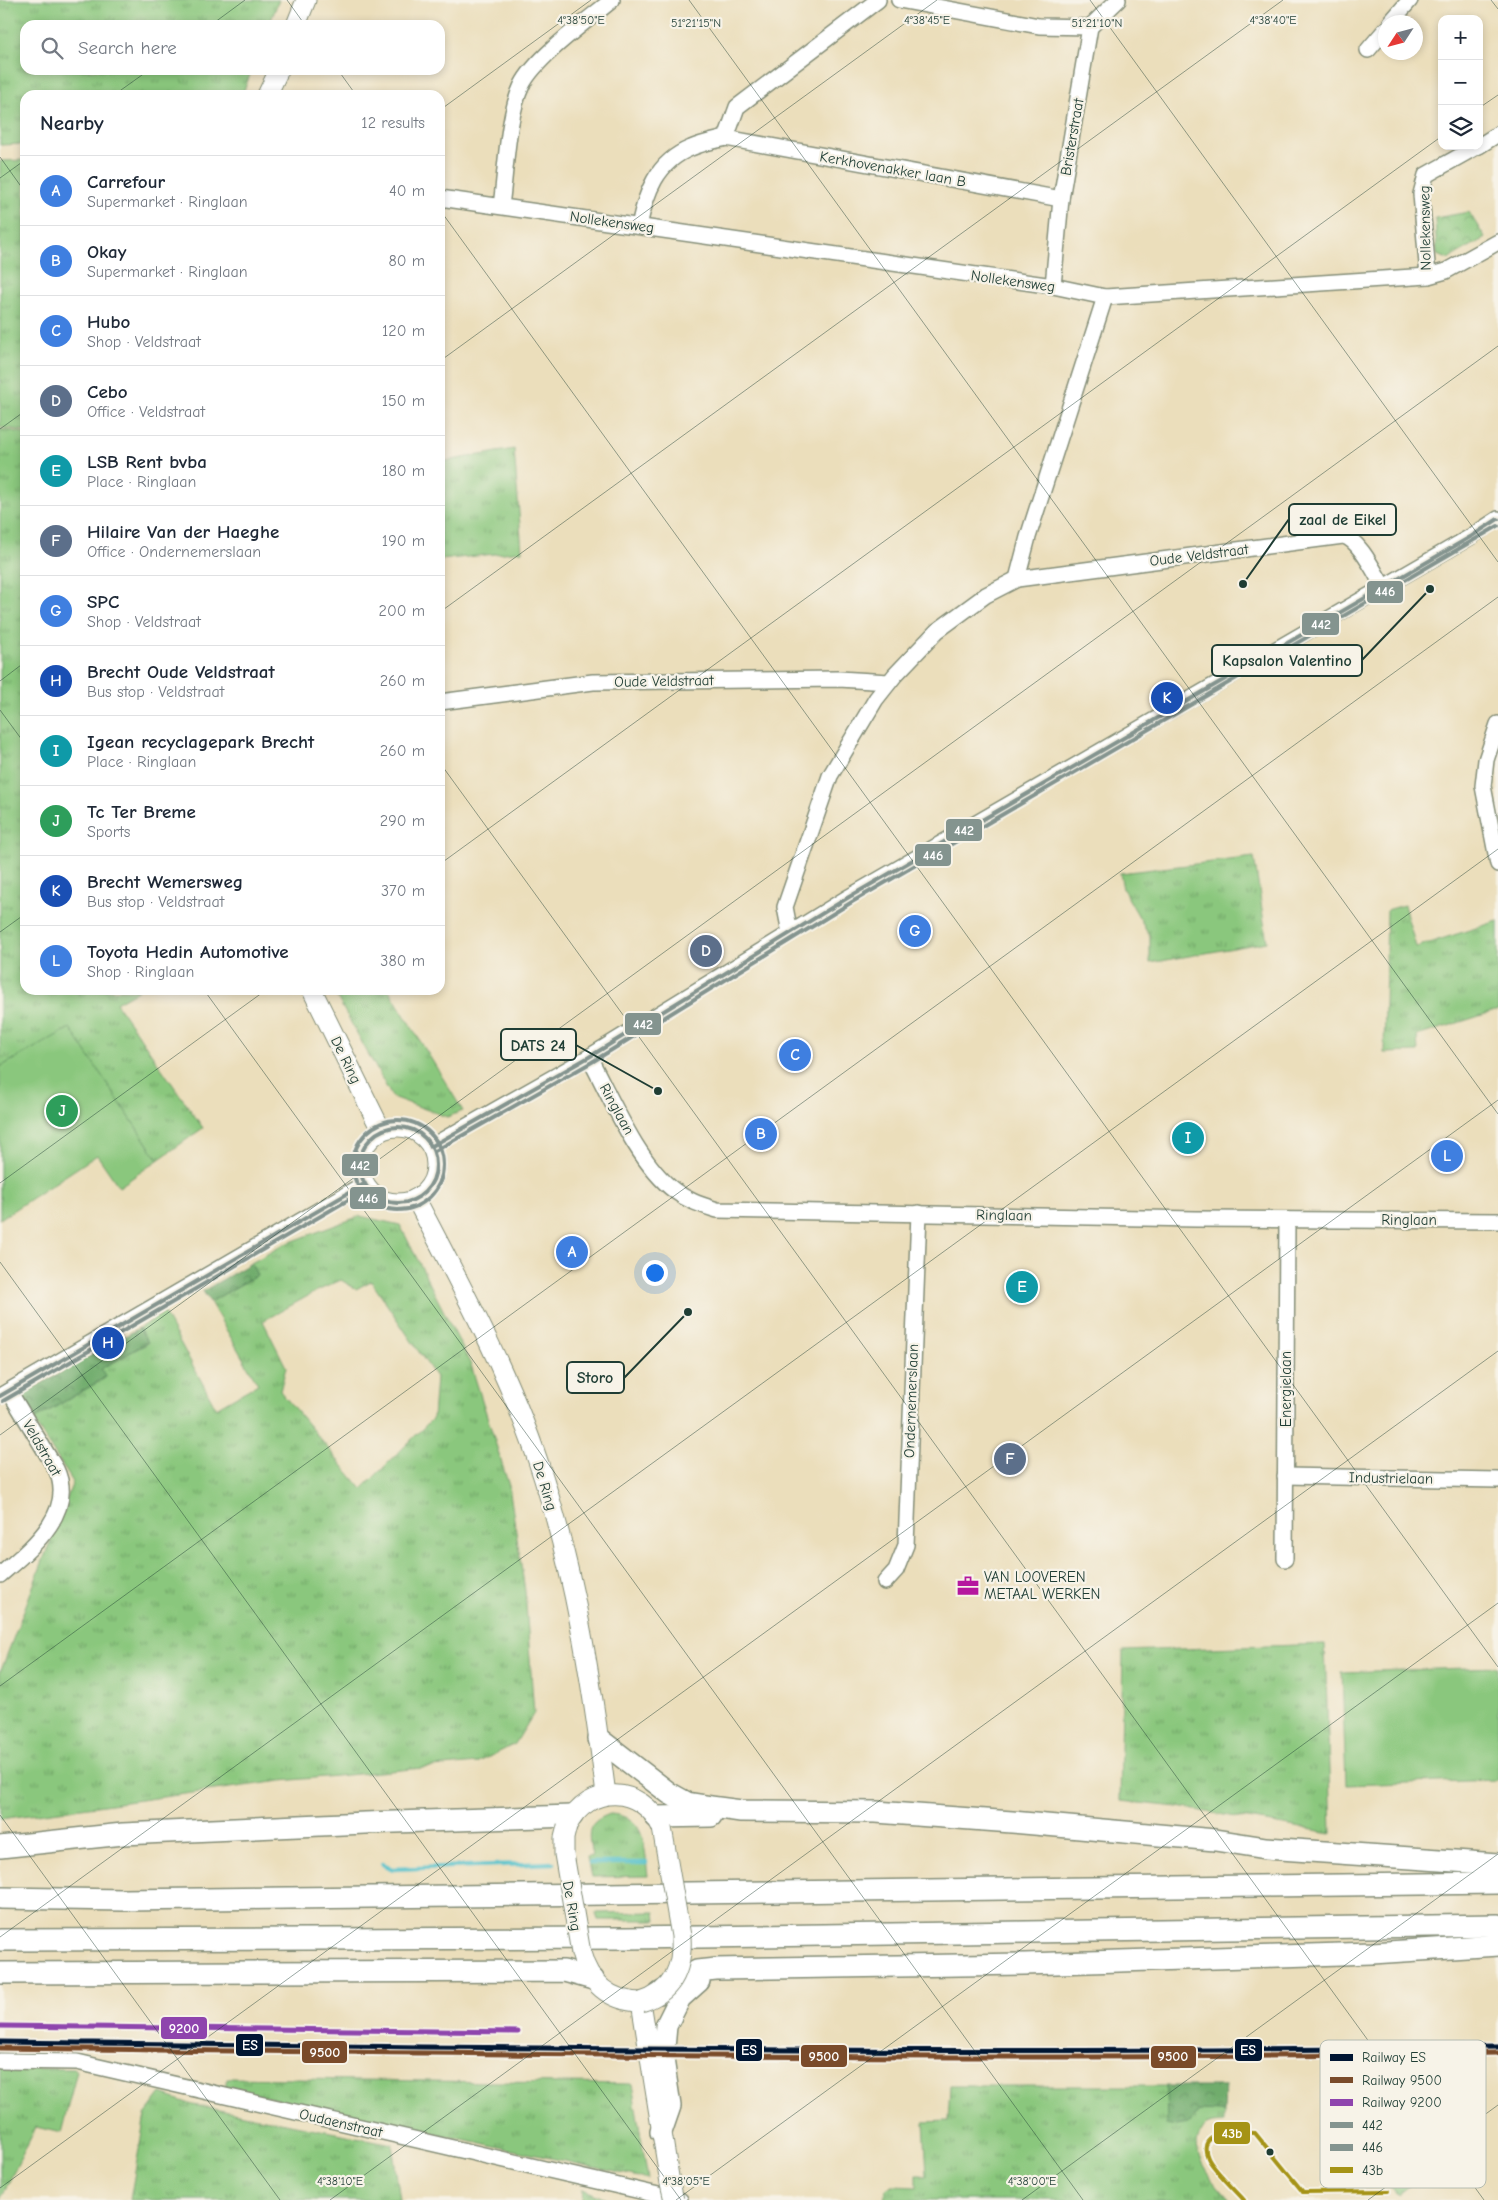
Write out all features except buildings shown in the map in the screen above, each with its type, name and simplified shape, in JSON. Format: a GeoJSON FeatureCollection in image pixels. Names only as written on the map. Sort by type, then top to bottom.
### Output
{"type":"FeatureCollection","features":[{"type":"Feature","properties":{"kind":"highway"},"geometry":{"type":"LineString","coordinates":[[599,1739],[678,1798],[688,1803],[741,1811],[876,1812],[992,1820],[1215,1840],[1266,1848],[1498,1864]]}},
{"type":"Feature","properties":{"kind":"highway"},"geometry":{"type":"LineString","coordinates":[[659,1822],[741,1811]]}},
{"type":"Feature","properties":{"kind":"highway"},"geometry":{"type":"LineString","coordinates":[[0,1847],[124,1834],[569,1821]]}},
{"type":"Feature","properties":{"kind":"highway"},"geometry":{"type":"LineString","coordinates":[[0,1898],[134,1900],[1498,1883]]}},
{"type":"Feature","properties":{"kind":"highway"},"geometry":{"type":"LineString","coordinates":[[0,1940],[618,1938],[1498,1925]]}},
{"type":"Feature","properties":{"kind":"highway"},"geometry":{"type":"LineString","coordinates":[[660,1993],[697,1971],[716,1969],[1025,1964],[1372,1953],[1498,1945]]}},
{"type":"Feature","properties":{"kind":"highway"},"geometry":{"type":"LineString","coordinates":[[661,2132],[670,2106],[663,2059],[666,2026],[680,1998],[690,1988],[716,1969]]}},
{"type":"Feature","properties":{"kind":"highway"},"geometry":{"type":"LineString","coordinates":[[0,1974],[564,1971],[592,1979]]}},
{"type":"Feature","properties":{"kind":"main road"},"geometry":{"type":"LineString","coordinates":[[298,20],[306,0]]}},
{"type":"Feature","properties":{"kind":"main road"},"geometry":{"type":"LineString","coordinates":[[269,90],[277,75]]}},
{"type":"Feature","properties":{"kind":"main road"},"geometry":{"type":"LineString","coordinates":[[276,90],[278,75]]}},
{"type":"Feature","properties":{"kind":"main road","name":"De Ring"},"geometry":{"type":"LineString","coordinates":[[314,995],[380,1130]]}},
{"type":"Feature","properties":{"kind":"main road"},"geometry":{"type":"LineString","coordinates":[[402,1127],[413,1130],[424,1136],[432,1146],[436,1157],[434,1180],[427,1191],[416,1199],[406,1203],[394,1204],[383,1201],[364,1184],[360,1174],[363,1150],[369,1140],[380,1130],[402,1127]]}},
{"type":"Feature","properties":{"kind":"main road","name":"De Ring"},"geometry":{"type":"LineString","coordinates":[[416,1199],[483,1334],[537,1460],[558,1526],[573,1592],[599,1739],[606,1794]]}},
{"type":"Feature","properties":{"kind":"main road"},"geometry":{"type":"LineString","coordinates":[[569,1821],[591,1800],[606,1794],[622,1795],[638,1800],[659,1822],[681,1936],[682,1952],[678,1972],[660,1993],[641,2002],[672,2192]]}},
{"type":"Feature","properties":{"kind":"main road","name":"De Ring"},"geometry":{"type":"LineString","coordinates":[[569,1821],[564,1838],[564,1854],[581,1953],[586,1968],[592,1979],[612,1997],[626,2001],[641,2002]]}},
{"type":"Feature","properties":{"kind":"street"},"geometry":{"type":"LineString","coordinates":[[501,206],[511,126],[516,103],[523,84],[538,64],[612,0]]}},
{"type":"Feature","properties":{"kind":"street"},"geometry":{"type":"LineString","coordinates":[[639,226],[645,197],[657,174],[670,161],[690,148],[726,138],[737,107],[878,0]]}},
{"type":"Feature","properties":{"kind":"street"},"geometry":{"type":"LineString","coordinates":[[899,0],[934,3],[1039,26],[1090,27],[1118,0]]}},
{"type":"Feature","properties":{"kind":"street"},"geometry":{"type":"LineString","coordinates":[[1397,15],[1410,0]]}},
{"type":"Feature","properties":{"kind":"street","name":"Bristerstraat"},"geometry":{"type":"LineString","coordinates":[[1053,286],[1061,199],[1090,27]]}},
{"type":"Feature","properties":{"kind":"street"},"geometry":{"type":"LineString","coordinates":[[1368,50],[1378,38]]}},
{"type":"Feature","properties":{"kind":"street","name":"Nollekensweg"},"geometry":{"type":"LineString","coordinates":[[1483,143],[1498,134]]}},
{"type":"Feature","properties":{"kind":"street","name":"Kerkhovenakker laan B"},"geometry":{"type":"LineString","coordinates":[[726,138],[1061,199]]}},
{"type":"Feature","properties":{"kind":"street","name":"Nollekensweg"},"geometry":{"type":"LineString","coordinates":[[445,199],[1053,286],[1105,297],[1428,276],[1421,194],[1423,182],[1426,175],[1472,150]]}},
{"type":"Feature","properties":{"kind":"street"},"geometry":{"type":"LineString","coordinates":[[1428,276],[1446,271],[1498,242]]}},
{"type":"Feature","properties":{"kind":"street"},"geometry":{"type":"LineString","coordinates":[[1017,579],[1028,537],[1105,297]]}},
{"type":"Feature","properties":{"kind":"street"},"geometry":{"type":"LineString","coordinates":[[432,1146],[589,1057],[790,933],[1384,588],[1498,519]]}},
{"type":"Feature","properties":{"kind":"street","name":"Oude Veldstraat"},"geometry":{"type":"LineString","coordinates":[[790,933],[785,908],[830,776],[858,727],[890,682],[943,626],[986,594],[1017,579],[1342,536],[1350,538],[1358,546],[1384,588]]}},
{"type":"Feature","properties":{"kind":"street","name":"Oude Veldstraat"},"geometry":{"type":"LineString","coordinates":[[445,701],[593,682],[839,679],[890,682]]}},
{"type":"Feature","properties":{"kind":"street"},"geometry":{"type":"LineString","coordinates":[[1498,724],[1486,760],[1483,786],[1498,864]]}},
{"type":"Feature","properties":{"kind":"street","name":"Ringlaan"},"geometry":{"type":"LineString","coordinates":[[589,1057],[651,1170],[674,1191],[694,1203],[716,1210],[1287,1220],[1498,1221]]}},
{"type":"Feature","properties":{"kind":"street","name":"Veldstraat"},"geometry":{"type":"LineString","coordinates":[[0,1575],[44,1533],[57,1512],[61,1499],[61,1478],[4,1393],[364,1184]]}},
{"type":"Feature","properties":{"kind":"street","name":"Ondernemerslaan"},"geometry":{"type":"LineString","coordinates":[[886,1582],[896,1570],[906,1545],[919,1213]]}},
{"type":"Feature","properties":{"kind":"street","name":"Energielaan"},"geometry":{"type":"LineString","coordinates":[[1285,1559],[1287,1220]]}},
{"type":"Feature","properties":{"kind":"street","name":"Industrielaan"},"geometry":{"type":"LineString","coordinates":[[1285,1476],[1498,1480]]}},
{"type":"Feature","properties":{"kind":"street","name":"Oudaenstraat"},"geometry":{"type":"LineString","coordinates":[[0,2061],[77,2062],[680,2200]]}},
{"type":"Feature","properties":{"kind":"green space"},"geometry":{"type":"Polygon","coordinates":[[[0,0],[279,0],[271,20],[20,20],[20,75],[250,75],[244,90],[20,90],[20,144],[0,145],[0,0]]]}},
{"type":"Feature","properties":{"kind":"green space"},"geometry":{"type":"Polygon","coordinates":[[[20,160],[20,430],[0,427],[0,161],[20,160]]]}},
{"type":"Feature","properties":{"kind":"green space"},"geometry":{"type":"Polygon","coordinates":[[[1469,212],[1485,238],[1448,259],[1437,255],[1435,218],[1469,212]]]}},
{"type":"Feature","properties":{"kind":"green space"},"geometry":{"type":"Polygon","coordinates":[[[0,429],[20,432],[20,995],[130,995],[116,1003],[203,1128],[158,1160],[70,1029],[0,1067],[0,429]]]}},
{"type":"Feature","properties":{"kind":"green space"},"geometry":{"type":"Polygon","coordinates":[[[514,449],[522,551],[445,559],[445,461],[514,449]]]}},
{"type":"Feature","properties":{"kind":"green space"},"geometry":{"type":"Polygon","coordinates":[[[1254,857],[1267,942],[1150,963],[1150,936],[1123,889],[1120,873],[1254,857]]]}},
{"type":"Feature","properties":{"kind":"green space"},"geometry":{"type":"Polygon","coordinates":[[[1404,905],[1416,947],[1498,921],[1498,1010],[1417,1036],[1418,1052],[1384,1053],[1387,910],[1404,905]]]}},
{"type":"Feature","properties":{"kind":"green space"},"geometry":{"type":"Polygon","coordinates":[[[336,995],[392,995],[463,1111],[447,1117],[392,1097],[336,995]]]}},
{"type":"Feature","properties":{"kind":"green space"},"geometry":{"type":"Polygon","coordinates":[[[70,1028],[158,1160],[119,1187],[97,1155],[0,1219],[0,1067],[70,1028]]]}},
{"type":"Feature","properties":{"kind":"green space"},"geometry":{"type":"Polygon","coordinates":[[[360,1216],[400,1225],[471,1365],[509,1486],[525,1591],[534,1713],[515,1744],[477,1763],[281,1781],[0,1819],[0,1673],[73,1482],[33,1420],[105,1378],[100,1369],[148,1343],[139,1328],[164,1313],[216,1408],[258,1384],[210,1302],[257,1275],[251,1263],[285,1244],[360,1216]],[[341,1280],[263,1321],[286,1367],[280,1391],[362,1489],[433,1418],[436,1377],[371,1281],[356,1289],[341,1280]]]}},
{"type":"Feature","properties":{"kind":"green space"},"geometry":{"type":"Polygon","coordinates":[[[251,1263],[257,1275],[210,1302],[203,1291],[251,1263]]]}},
{"type":"Feature","properties":{"kind":"green space"},"geometry":{"type":"Polygon","coordinates":[[[139,1328],[148,1342],[101,1369],[106,1377],[33,1420],[20,1396],[139,1328]]]}},
{"type":"Feature","properties":{"kind":"green space"},"geometry":{"type":"Polygon","coordinates":[[[1325,1644],[1331,1833],[1177,1807],[1120,1801],[1123,1651],[1325,1644]]]}},
{"type":"Feature","properties":{"kind":"green space"},"geometry":{"type":"Polygon","coordinates":[[[1498,1667],[1498,1780],[1346,1785],[1342,1672],[1498,1667]]]}},
{"type":"Feature","properties":{"kind":"green space"},"geometry":{"type":"Polygon","coordinates":[[[610,1814],[631,1820],[637,1826],[644,1844],[648,1876],[591,1877],[587,1857],[592,1856],[590,1830],[596,1821],[610,1814]]]}},
{"type":"Feature","properties":{"kind":"green space"},"geometry":{"type":"Polygon","coordinates":[[[655,1912],[656,1920],[598,1920],[596,1913],[655,1912]]]}},
{"type":"Feature","properties":{"kind":"green space"},"geometry":{"type":"Polygon","coordinates":[[[0,2068],[74,2069],[77,2071],[61,2133],[36,2127],[0,2200],[0,2068]]]}},
{"type":"Feature","properties":{"kind":"green space"},"geometry":{"type":"Polygon","coordinates":[[[227,2078],[632,2084],[648,2179],[225,2088],[227,2078]]]}},
{"type":"Feature","properties":{"kind":"green space"},"geometry":{"type":"Polygon","coordinates":[[[950,2086],[1166,2086],[1168,2124],[1199,2111],[1224,2112],[1224,2122],[1205,2126],[1202,2129],[1197,2144],[1201,2162],[1206,2171],[1230,2200],[884,2200],[886,2190],[892,2186],[917,2187],[917,2175],[927,2175],[924,2122],[948,2121],[950,2086]]]}},
{"type":"Feature","properties":{"kind":"green space"},"geometry":{"type":"Polygon","coordinates":[[[1166,2086],[1225,2086],[1224,2112],[1199,2111],[1188,2124],[1177,2126],[1167,2124],[1166,2086]]]}},
{"type":"Feature","properties":{"kind":"green space"},"geometry":{"type":"Polygon","coordinates":[[[161,2094],[193,2105],[392,2144],[400,2200],[130,2200],[145,2115],[161,2094]]]}},
{"type":"Feature","properties":{"kind":"green space"},"geometry":{"type":"Polygon","coordinates":[[[1392,2188],[1407,2188],[1398,2195],[1392,2188]]]}},
{"type":"Feature","properties":{"kind":"green space"},"geometry":{"type":"Polygon","coordinates":[[[583,2189],[608,2200],[582,2200],[583,2189]]]}},
{"type":"Feature","properties":{"kind":"waterway"},"geometry":{"type":"LineString","coordinates":[[383,1864],[393,1869],[553,1863]]}},
{"type":"Feature","properties":{"kind":"waterway"},"geometry":{"type":"LineString","coordinates":[[590,1863],[646,1863]]}},
{"type":"Feature","properties":{"kind":"rail line","name":"9200"},"geometry":{"type":"LineString","coordinates":[[0,2026],[518,2032]]}},
{"type":"Feature","properties":{"kind":"rail line","name":"ES"},"geometry":{"type":"LineString","coordinates":[[0,2042],[936,2051],[1320,2049]]}},
{"type":"Feature","properties":{"kind":"rail line","name":"ES"},"geometry":{"type":"LineString","coordinates":[[1486,2047],[1498,2047]]}},
{"type":"Feature","properties":{"kind":"rail line","name":"9500"},"geometry":{"type":"LineString","coordinates":[[0,2048],[562,2055],[936,2057],[1320,2056]]}},
{"type":"Feature","properties":{"kind":"rail line","name":"9500"},"geometry":{"type":"LineString","coordinates":[[1486,2053],[1498,2053]]}},
{"type":"Feature","properties":{"kind":"transit line","name":"442"},"geometry":{"type":"LineString","coordinates":[[432,1146],[589,1057],[849,897],[1472,536],[1498,519]]}},
{"type":"Feature","properties":{"kind":"transit line","name":"446"},"geometry":{"type":"LineString","coordinates":[[435,1151],[592,1062],[852,902],[1498,526]]}},
{"type":"Feature","properties":{"kind":"transit line","name":"446"},"geometry":{"type":"LineString","coordinates":[[398,1120],[415,1124],[430,1133],[439,1148],[443,1165],[439,1182],[430,1197],[415,1206],[398,1210],[381,1206],[366,1197],[357,1182],[353,1165],[357,1148],[366,1133],[381,1124],[398,1120]]}},
{"type":"Feature","properties":{"kind":"transit line","name":"442"},"geometry":{"type":"LineString","coordinates":[[391,1127],[405,1127],[419,1133],[430,1144],[436,1158],[436,1165],[433,1180],[425,1192],[405,1203],[391,1203],[377,1197],[366,1186],[360,1172],[360,1158],[366,1144],[377,1133],[391,1127]]}},
{"type":"Feature","properties":{"kind":"transit line","name":"442"},"geometry":{"type":"LineString","coordinates":[[0,1396],[364,1184]]}},
{"type":"Feature","properties":{"kind":"transit line","name":"446"},"geometry":{"type":"LineString","coordinates":[[3,1401],[367,1189]]}},
{"type":"Feature","properties":{"kind":"transit line","name":"43b"},"geometry":{"type":"LineString","coordinates":[[1244,2200],[1208,2158],[1206,2149],[1208,2142],[1213,2137],[1239,2132],[1255,2133],[1303,2192]]}},
{"type":"Feature","properties":{"kind":"transit line","name":"43b"},"geometry":{"type":"LineString","coordinates":[[1303,2192],[1388,2191]]}},
{"type":"Feature","properties":{"kind":"place","name":"zaal de Eikel"},"geometry":{"type":"Point","coordinates":[1243,584]}},
{"type":"Feature","properties":{"kind":"place","name":"Kapsalon Valentino"},"geometry":{"type":"Point","coordinates":[1430,589]}},
{"type":"Feature","properties":{"kind":"place","name":"Brecht Wemersweg"},"geometry":{"type":"Point","coordinates":[1167,698]}},
{"type":"Feature","properties":{"kind":"place","name":"SPC"},"geometry":{"type":"Point","coordinates":[915,931]}},
{"type":"Feature","properties":{"kind":"place","name":"Cebo"},"geometry":{"type":"Point","coordinates":[706,951]}},
{"type":"Feature","properties":{"kind":"place","name":"Hubo"},"geometry":{"type":"Point","coordinates":[795,1055]}},
{"type":"Feature","properties":{"kind":"place","name":"DATS 24"},"geometry":{"type":"Point","coordinates":[658,1091]}},
{"type":"Feature","properties":{"kind":"place","name":"Tc Ter Breme"},"geometry":{"type":"Point","coordinates":[62,1111]}},
{"type":"Feature","properties":{"kind":"place","name":"Okay"},"geometry":{"type":"Point","coordinates":[761,1134]}},
{"type":"Feature","properties":{"kind":"place","name":"Igean recyclagepark Brecht"},"geometry":{"type":"Point","coordinates":[1188,1138]}},
{"type":"Feature","properties":{"kind":"place","name":"Toyota Hedin Automotive"},"geometry":{"type":"Point","coordinates":[1447,1156]}},
{"type":"Feature","properties":{"kind":"place","name":"Carrefour"},"geometry":{"type":"Point","coordinates":[572,1252]}},
{"type":"Feature","properties":{"kind":"place","name":"LSB Rent bvba"},"geometry":{"type":"Point","coordinates":[1022,1287]}},
{"type":"Feature","properties":{"kind":"place","name":"Storo"},"geometry":{"type":"Point","coordinates":[688,1312]}},
{"type":"Feature","properties":{"kind":"place","name":"Brecht Oude Veldstraat"},"geometry":{"type":"Point","coordinates":[108,1343]}},
{"type":"Feature","properties":{"kind":"place","name":"Hilaire Van der Haeghe"},"geometry":{"type":"Point","coordinates":[1010,1459]}},
{"type":"Feature","properties":{"kind":"place","name":"VAN LOOVEREN METAAL WERKEN"},"geometry":{"type":"Point","coordinates":[968,1586]}}]}
